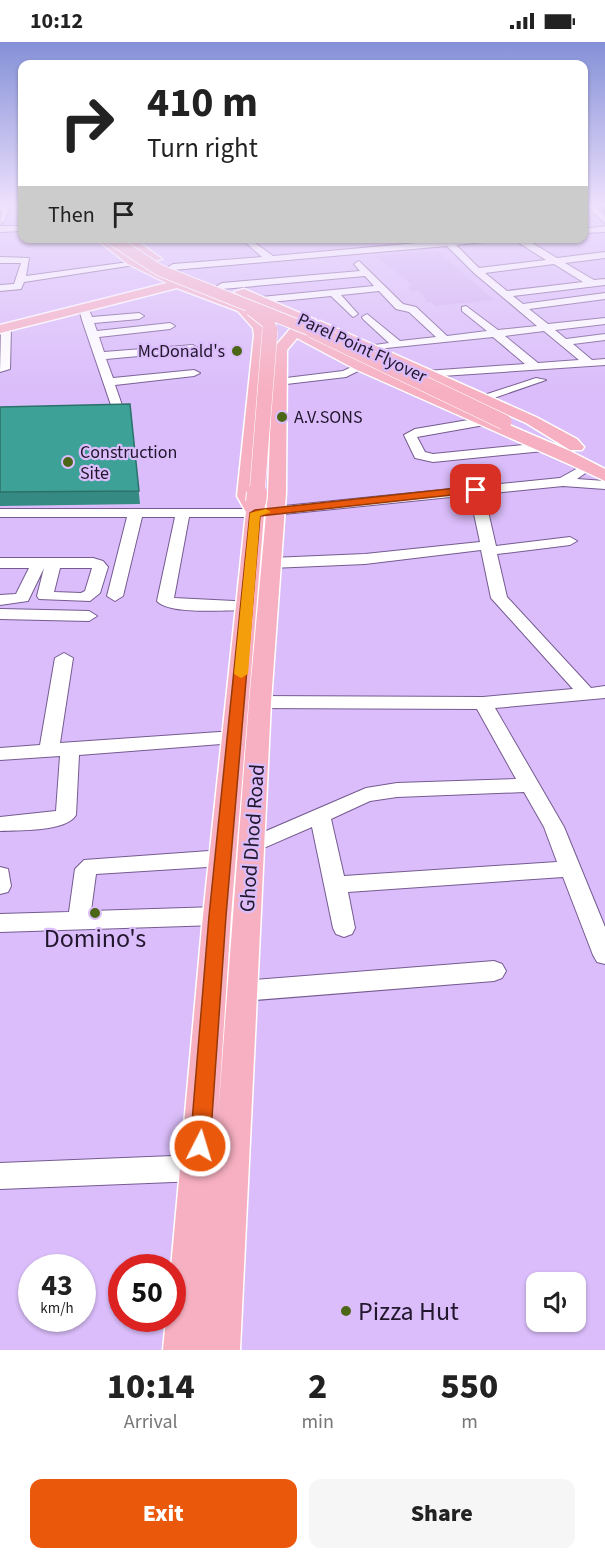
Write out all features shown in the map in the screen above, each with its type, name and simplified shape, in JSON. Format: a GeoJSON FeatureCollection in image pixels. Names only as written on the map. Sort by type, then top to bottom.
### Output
{"type":"FeatureCollection","features":[{"type":"Feature","properties":{"kind":"main road"},"geometry":{"type":"LineString","coordinates":[[144,268],[174,283],[232,297],[258,299],[296,329],[371,348],[531,420],[571,442],[595,468]]}},
{"type":"Feature","properties":{"kind":"main road","name":"Parel Point Flyover"},"geometry":{"type":"LineString","coordinates":[[156,268],[288,319],[508,420]]}},
{"type":"Feature","properties":{"kind":"main road","name":"Parel Point Flyover"},"geometry":{"type":"LineString","coordinates":[[170,268],[296,317],[508,420],[595,468]]}},
{"type":"Feature","properties":{"kind":"main road"},"geometry":{"type":"LineString","coordinates":[[175,268],[197,277],[296,329],[360,366],[595,468]]}},
{"type":"Feature","properties":{"kind":"main road"},"geometry":{"type":"LineString","coordinates":[[2,327],[197,277]]}},
{"type":"Feature","properties":{"kind":"main road"},"geometry":{"type":"LineString","coordinates":[[2,327],[86,314],[174,283]]}},
{"type":"Feature","properties":{"kind":"main road"},"geometry":{"type":"LineString","coordinates":[[232,297],[258,299]]}},
{"type":"Feature","properties":{"kind":"main road","name":"Ghod Dhod Road"},"geometry":{"type":"LineString","coordinates":[[220,1350],[252,845],[249,702],[271,563],[260,509],[246,496],[260,327],[232,297]]}},
{"type":"Feature","properties":{"kind":"main road","name":"Ghod Dhod Road"},"geometry":{"type":"LineString","coordinates":[[260,509],[277,493],[278,382],[296,329]]}},
{"type":"Feature","properties":{"kind":"main road"},"geometry":{"type":"LineString","coordinates":[[183,1350],[217,916],[234,737],[249,702],[248,605],[260,509]]}},
{"type":"Feature","properties":{"kind":"street"},"geometry":{"type":"LineString","coordinates":[[0,288],[18,287],[24,268]]}},
{"type":"Feature","properties":{"kind":"street"},"geometry":{"type":"LineString","coordinates":[[20,280],[107,268]]}},
{"type":"Feature","properties":{"kind":"street"},"geometry":{"type":"LineString","coordinates":[[232,297],[283,268]]}},
{"type":"Feature","properties":{"kind":"street"},"geometry":{"type":"LineString","coordinates":[[299,268],[367,273]]}},
{"type":"Feature","properties":{"kind":"street"},"geometry":{"type":"LineString","coordinates":[[362,268],[400,307],[412,309],[445,340]]}},
{"type":"Feature","properties":{"kind":"street"},"geometry":{"type":"LineString","coordinates":[[474,268],[589,363]]}},
{"type":"Feature","properties":{"kind":"street"},"geometry":{"type":"LineString","coordinates":[[477,271],[500,268]]}},
{"type":"Feature","properties":{"kind":"street"},"geometry":{"type":"LineString","coordinates":[[567,268],[593,284]]}},
{"type":"Feature","properties":{"kind":"street"},"geometry":{"type":"LineString","coordinates":[[505,294],[605,282]]}},
{"type":"Feature","properties":{"kind":"street"},"geometry":{"type":"LineString","coordinates":[[258,299],[381,288]]}},
{"type":"Feature","properties":{"kind":"street"},"geometry":{"type":"LineString","coordinates":[[334,292],[353,314]]}},
{"type":"Feature","properties":{"kind":"street"},"geometry":{"type":"LineString","coordinates":[[521,308],[605,296]]}},
{"type":"Feature","properties":{"kind":"street"},"geometry":{"type":"LineString","coordinates":[[466,309],[536,367]]}},
{"type":"Feature","properties":{"kind":"street"},"geometry":{"type":"LineString","coordinates":[[117,408],[86,314],[139,316]]}},
{"type":"Feature","properties":{"kind":"street"},"geometry":{"type":"LineString","coordinates":[[367,317],[398,345]]}},
{"type":"Feature","properties":{"kind":"street"},"geometry":{"type":"LineString","coordinates":[[371,348],[605,321]]}},
{"type":"Feature","properties":{"kind":"street"},"geometry":{"type":"LineString","coordinates":[[92,334],[170,326]]}},
{"type":"Feature","properties":{"kind":"street"},"geometry":{"type":"LineString","coordinates":[[0,369],[4,369],[2,327]]}},
{"type":"Feature","properties":{"kind":"street"},"geometry":{"type":"LineString","coordinates":[[565,342],[605,337]]}},
{"type":"Feature","properties":{"kind":"street"},"geometry":{"type":"LineString","coordinates":[[99,356],[193,348]]}},
{"type":"Feature","properties":{"kind":"street"},"geometry":{"type":"LineString","coordinates":[[401,382],[426,374],[605,362]]}},
{"type":"Feature","properties":{"kind":"street"},"geometry":{"type":"LineString","coordinates":[[278,382],[350,373],[360,366]]}},
{"type":"Feature","properties":{"kind":"street"},"geometry":{"type":"LineString","coordinates":[[108,382],[194,373]]}},
{"type":"Feature","properties":{"kind":"street"},"geometry":{"type":"LineString","coordinates":[[482,398],[540,380]]}},
{"type":"Feature","properties":{"kind":"street"},"geometry":{"type":"LineString","coordinates":[[486,421],[415,433],[410,435],[409,439],[420,455],[433,458],[544,447]]}},
{"type":"Feature","properties":{"kind":"street"},"geometry":{"type":"LineString","coordinates":[[563,482],[595,468]]}},
{"type":"Feature","properties":{"kind":"street"},"geometry":{"type":"LineString","coordinates":[[0,513],[260,509],[563,482],[595,468]]}},
{"type":"Feature","properties":{"kind":"street"},"geometry":{"type":"LineString","coordinates":[[476,490],[497,594],[501,602],[596,693]]}},
{"type":"Feature","properties":{"kind":"street"},"geometry":{"type":"LineString","coordinates":[[183,511],[165,601],[248,605]]}},
{"type":"Feature","properties":{"kind":"street"},"geometry":{"type":"LineString","coordinates":[[115,596],[136,512]]}},
{"type":"Feature","properties":{"kind":"street"},"geometry":{"type":"LineString","coordinates":[[271,563],[373,558],[570,541]]}},
{"type":"Feature","properties":{"kind":"street"},"geometry":{"type":"LineString","coordinates":[[0,563],[47,563],[22,598],[0,600]]}},
{"type":"Feature","properties":{"kind":"street"},"geometry":{"type":"LineString","coordinates":[[0,614],[89,616]]}},
{"type":"Feature","properties":{"kind":"street"},"geometry":{"type":"LineString","coordinates":[[48,750],[64,658]]}},
{"type":"Feature","properties":{"kind":"street"},"geometry":{"type":"LineString","coordinates":[[249,702],[483,703],[596,693]]}},
{"type":"Feature","properties":{"kind":"street"},"geometry":{"type":"LineString","coordinates":[[483,703],[554,827],[605,955]]}},
{"type":"Feature","properties":{"kind":"street"},"geometry":{"type":"LineString","coordinates":[[0,754],[234,737]]}},
{"type":"Feature","properties":{"kind":"street"},"geometry":{"type":"LineString","coordinates":[[0,824],[54,820],[66,815],[70,749]]}},
{"type":"Feature","properties":{"kind":"street"},"geometry":{"type":"LineString","coordinates":[[252,845],[353,798],[379,792],[530,785]]}},
{"type":"Feature","properties":{"kind":"street"},"geometry":{"type":"LineString","coordinates":[[320,814],[344,928]]}},
{"type":"Feature","properties":{"kind":"street"},"geometry":{"type":"LineString","coordinates":[[79,921],[86,868],[223,858]]}},
{"type":"Feature","properties":{"kind":"street"},"geometry":{"type":"LineString","coordinates":[[335,885],[569,869]]}},
{"type":"Feature","properties":{"kind":"street"},"geometry":{"type":"LineString","coordinates":[[0,875],[0,886]]}},
{"type":"Feature","properties":{"kind":"street"},"geometry":{"type":"LineString","coordinates":[[0,923],[217,916]]}},
{"type":"Feature","properties":{"kind":"street"},"geometry":{"type":"LineString","coordinates":[[243,991],[494,971]]}},
{"type":"Feature","properties":{"kind":"street"},"geometry":{"type":"LineString","coordinates":[[0,1176],[198,1168]]}},
{"type":"Feature","properties":{"kind":"shaded area"},"geometry":{"type":"Polygon","coordinates":[[[391,268],[457,268],[494,300],[435,306],[431,302],[424,302],[427,300],[418,291],[413,292],[408,287],[412,285],[391,268]]]}},
{"type":"Feature","properties":{"kind":"building","name":"Construction Site"},"geometry":{"type":"Polygon","coordinates":[[[130,404],[139,491],[0,492],[0,407],[130,404]]]}},
{"type":"Feature","properties":{"kind":"slow traffic"},"geometry":{"type":"LineString","coordinates":[[241,674],[255,513],[266,512]]}},
{"type":"Feature","properties":{"kind":"place","name":"McDonald's"},"geometry":{"type":"Point","coordinates":[237,351]}},
{"type":"Feature","properties":{"kind":"place","name":"A.V.SONS"},"geometry":{"type":"Point","coordinates":[282,417]}},
{"type":"Feature","properties":{"kind":"place","name":"Construction Site"},"geometry":{"type":"Point","coordinates":[68,462]}},
{"type":"Feature","properties":{"kind":"place","name":"Domino's"},"geometry":{"type":"Point","coordinates":[95,913]}},
{"type":"Feature","properties":{"kind":"place","name":"Pizza Hut"},"geometry":{"type":"Point","coordinates":[346,1311]}},
{"type":"Feature","properties":{"kind":"route"},"geometry":{"type":"LineString","coordinates":[[200,1146],[217,916],[255,513],[476,490]]}}]}
